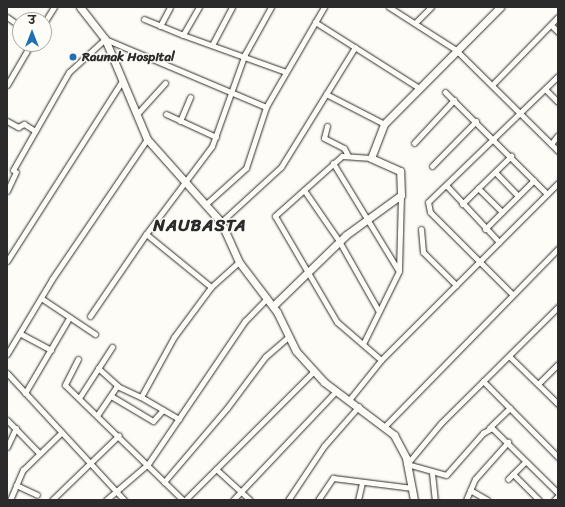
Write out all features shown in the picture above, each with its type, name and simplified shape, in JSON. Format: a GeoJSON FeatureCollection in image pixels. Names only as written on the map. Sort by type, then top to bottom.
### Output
{"type":"FeatureCollection","features":[{"type":"Feature","properties":{"kind":"street"},"geometry":{"type":"LineString","coordinates":[[80,7],[105,39],[147,139],[221,222],[238,262],[273,306],[288,337],[313,372],[336,391],[385,426],[407,464],[414,500]]}},
{"type":"Feature","properties":{"kind":"street"},"geometry":{"type":"LineString","coordinates":[[160,26],[170,7]]}},
{"type":"Feature","properties":{"kind":"street"},"geometry":{"type":"LineString","coordinates":[[183,35],[199,7]]}},
{"type":"Feature","properties":{"kind":"street"},"geometry":{"type":"LineString","coordinates":[[212,45],[232,7]]}},
{"type":"Feature","properties":{"kind":"street"},"geometry":{"type":"LineString","coordinates":[[90,316],[146,234],[186,181],[216,137],[233,94],[245,54],[271,7]]}},
{"type":"Feature","properties":{"kind":"street"},"geometry":{"type":"LineString","coordinates":[[206,204],[246,168],[266,107],[324,7]]}},
{"type":"Feature","properties":{"kind":"street"},"geometry":{"type":"LineString","coordinates":[[389,7],[456,50],[521,112],[558,151]]}},
{"type":"Feature","properties":{"kind":"street"},"geometry":{"type":"LineString","coordinates":[[415,23],[432,7]]}},
{"type":"Feature","properties":{"kind":"street"},"geometry":{"type":"LineString","coordinates":[[371,158],[384,124],[500,7]]}},
{"type":"Feature","properties":{"kind":"street"},"geometry":{"type":"LineString","coordinates":[[492,85],[558,17]]}},
{"type":"Feature","properties":{"kind":"street"},"geometry":{"type":"LineString","coordinates":[[144,19],[183,35],[245,54],[286,72]]}},
{"type":"Feature","properties":{"kind":"street"},"geometry":{"type":"LineString","coordinates":[[315,22],[419,88]]}},
{"type":"Feature","properties":{"kind":"street"},"geometry":{"type":"LineString","coordinates":[[551,25],[558,32]]}},
{"type":"Feature","properties":{"kind":"street"},"geometry":{"type":"LineString","coordinates":[[105,39],[266,107]]}},
{"type":"Feature","properties":{"kind":"street"},"geometry":{"type":"LineString","coordinates":[[7,191],[15,171],[35,131],[69,72],[105,39]]}},
{"type":"Feature","properties":{"kind":"street"},"geometry":{"type":"LineString","coordinates":[[221,222],[281,167],[355,47]]}},
{"type":"Feature","properties":{"kind":"street"},"geometry":{"type":"LineString","coordinates":[[7,85],[26,52]]}},
{"type":"Feature","properties":{"kind":"street"},"geometry":{"type":"LineString","coordinates":[[512,294],[430,212],[430,198],[446,185],[558,76]]}},
{"type":"Feature","properties":{"kind":"street"},"geometry":{"type":"LineString","coordinates":[[7,261],[122,81]]}},
{"type":"Feature","properties":{"kind":"street"},"geometry":{"type":"LineString","coordinates":[[137,114],[165,83]]}},
{"type":"Feature","properties":{"kind":"street"},"geometry":{"type":"LineString","coordinates":[[545,89],[558,102]]}},
{"type":"Feature","properties":{"kind":"street"},"geometry":{"type":"LineString","coordinates":[[445,92],[476,121],[547,194]]}},
{"type":"Feature","properties":{"kind":"street"},"geometry":{"type":"LineString","coordinates":[[326,94],[384,124]]}},
{"type":"Feature","properties":{"kind":"street"},"geometry":{"type":"LineString","coordinates":[[180,121],[190,97]]}},
{"type":"Feature","properties":{"kind":"street"},"geometry":{"type":"LineString","coordinates":[[414,143],[454,100]]}},
{"type":"Feature","properties":{"kind":"street"},"geometry":{"type":"LineString","coordinates":[[166,114],[216,137]]}},
{"type":"Feature","properties":{"kind":"street"},"geometry":{"type":"LineString","coordinates":[[7,121],[18,127],[24,124],[35,131]]}},
{"type":"Feature","properties":{"kind":"street"},"geometry":{"type":"LineString","coordinates":[[432,166],[476,121]]}},
{"type":"Feature","properties":{"kind":"street"},"geometry":{"type":"LineString","coordinates":[[327,126],[324,138],[344,148],[347,154]]}},
{"type":"Feature","properties":{"kind":"street"},"geometry":{"type":"LineString","coordinates":[[551,144],[558,135]]}},
{"type":"Feature","properties":{"kind":"street"},"geometry":{"type":"LineString","coordinates":[[7,354],[21,334],[41,298],[147,139]]}},
{"type":"Feature","properties":{"kind":"street"},"geometry":{"type":"LineString","coordinates":[[363,344],[398,271],[401,195],[400,172],[371,158],[347,154],[333,163],[275,216],[310,271],[337,322],[381,360]]}},
{"type":"Feature","properties":{"kind":"street"},"geometry":{"type":"LineString","coordinates":[[462,204],[510,156]]}},
{"type":"Feature","properties":{"kind":"street"},"geometry":{"type":"LineString","coordinates":[[333,163],[369,219],[398,271]]}},
{"type":"Feature","properties":{"kind":"street"},"geometry":{"type":"LineString","coordinates":[[495,172],[518,196]]}},
{"type":"Feature","properties":{"kind":"street"},"geometry":{"type":"LineString","coordinates":[[485,228],[534,180]]}},
{"type":"Feature","properties":{"kind":"street"},"geometry":{"type":"LineString","coordinates":[[349,400],[381,360],[558,183]]}},
{"type":"Feature","properties":{"kind":"street"},"geometry":{"type":"LineString","coordinates":[[446,185],[462,204],[499,242]]}},
{"type":"Feature","properties":{"kind":"street"},"geometry":{"type":"LineString","coordinates":[[478,188],[502,212]]}},
{"type":"Feature","properties":{"kind":"street"},"geometry":{"type":"LineString","coordinates":[[304,190],[339,241],[378,310]]}},
{"type":"Feature","properties":{"kind":"street"},"geometry":{"type":"LineString","coordinates":[[273,306],[339,241],[401,195]]}},
{"type":"Feature","properties":{"kind":"street"},"geometry":{"type":"LineString","coordinates":[[421,229],[423,252],[456,285]]}},
{"type":"Feature","properties":{"kind":"street"},"geometry":{"type":"LineString","coordinates":[[146,234],[211,286]]}},
{"type":"Feature","properties":{"kind":"street"},"geometry":{"type":"LineString","coordinates":[[385,426],[512,294],[558,249]]}},
{"type":"Feature","properties":{"kind":"street"},"geometry":{"type":"LineString","coordinates":[[141,397],[174,337],[211,286],[238,262]]}},
{"type":"Feature","properties":{"kind":"street"},"geometry":{"type":"LineString","coordinates":[[41,298],[95,334]]}},
{"type":"Feature","properties":{"kind":"street"},"geometry":{"type":"LineString","coordinates":[[106,500],[148,464],[245,321],[267,298]]}},
{"type":"Feature","properties":{"kind":"street"},"geometry":{"type":"LineString","coordinates":[[407,464],[483,381],[558,307]]}},
{"type":"Feature","properties":{"kind":"street"},"geometry":{"type":"LineString","coordinates":[[26,393],[69,318]]}},
{"type":"Feature","properties":{"kind":"street"},"geometry":{"type":"LineString","coordinates":[[21,334],[50,350]]}},
{"type":"Feature","properties":{"kind":"street"},"geometry":{"type":"LineString","coordinates":[[164,482],[227,408],[265,357],[288,337]]}},
{"type":"Feature","properties":{"kind":"street"},"geometry":{"type":"LineString","coordinates":[[79,398],[112,347]]}},
{"type":"Feature","properties":{"kind":"street"},"geometry":{"type":"LineString","coordinates":[[509,356],[557,400]]}},
{"type":"Feature","properties":{"kind":"street"},"geometry":{"type":"LineString","coordinates":[[78,359],[65,384],[98,414],[164,482],[184,500],[313,372]]}},
{"type":"Feature","properties":{"kind":"street"},"geometry":{"type":"LineString","coordinates":[[538,384],[558,364]]}},
{"type":"Feature","properties":{"kind":"street"},"geometry":{"type":"LineString","coordinates":[[98,368],[118,386],[141,397],[179,419]]}},
{"type":"Feature","properties":{"kind":"street"},"geometry":{"type":"LineString","coordinates":[[7,374],[124,500]]}},
{"type":"Feature","properties":{"kind":"street"},"geometry":{"type":"LineString","coordinates":[[483,381],[558,456]]}},
{"type":"Feature","properties":{"kind":"street"},"geometry":{"type":"LineString","coordinates":[[98,414],[118,386]]}},
{"type":"Feature","properties":{"kind":"street"},"geometry":{"type":"LineString","coordinates":[[233,500],[336,391]]}},
{"type":"Feature","properties":{"kind":"street"},"geometry":{"type":"LineString","coordinates":[[111,396],[153,421],[163,410]]}},
{"type":"Feature","properties":{"kind":"street"},"geometry":{"type":"LineString","coordinates":[[288,500],[324,446],[359,406]]}},
{"type":"Feature","properties":{"kind":"street"},"geometry":{"type":"LineString","coordinates":[[407,464],[447,475],[488,428],[509,408]]}},
{"type":"Feature","properties":{"kind":"street"},"geometry":{"type":"LineString","coordinates":[[7,420],[39,453]]}},
{"type":"Feature","properties":{"kind":"street"},"geometry":{"type":"LineString","coordinates":[[7,447],[16,428]]}},
{"type":"Feature","properties":{"kind":"street"},"geometry":{"type":"LineString","coordinates":[[488,428],[508,442],[558,495],[554,500]]}},
{"type":"Feature","properties":{"kind":"street"},"geometry":{"type":"LineString","coordinates":[[10,500],[23,470],[62,432]]}},
{"type":"Feature","properties":{"kind":"street"},"geometry":{"type":"LineString","coordinates":[[52,500],[119,435]]}},
{"type":"Feature","properties":{"kind":"street"},"geometry":{"type":"LineString","coordinates":[[466,500],[470,490],[508,442]]}},
{"type":"Feature","properties":{"kind":"street"},"geometry":{"type":"LineString","coordinates":[[508,479],[526,461]]}},
{"type":"Feature","properties":{"kind":"street"},"geometry":{"type":"LineString","coordinates":[[216,469],[240,493],[250,500]]}},
{"type":"Feature","properties":{"kind":"street"},"geometry":{"type":"LineString","coordinates":[[432,473],[435,500]]}},
{"type":"Feature","properties":{"kind":"street"},"geometry":{"type":"LineString","coordinates":[[513,474],[539,500]]}},
{"type":"Feature","properties":{"kind":"street"},"geometry":{"type":"LineString","coordinates":[[318,500],[331,478],[412,488]]}},
{"type":"Feature","properties":{"kind":"street"},"geometry":{"type":"LineString","coordinates":[[358,500],[362,482]]}},
{"type":"Feature","properties":{"kind":"street"},"geometry":{"type":"LineString","coordinates":[[16,485],[37,495]]}},
{"type":"Feature","properties":{"kind":"street"},"geometry":{"type":"LineString","coordinates":[[470,490],[487,500]]}},
{"type":"Feature","properties":{"kind":"building"},"geometry":{"type":"Polygon","coordinates":[[[72,51],[80,58],[76,62],[68,56],[72,51]]]}},
{"type":"Feature","properties":{"kind":"place","name":"Raunak Hospital"},"geometry":{"type":"Point","coordinates":[73,57]}},
{"type":"Feature","properties":{"kind":"district","name":"NAUBASTA"},"geometry":{"type":"Point","coordinates":[200,226]}}]}
